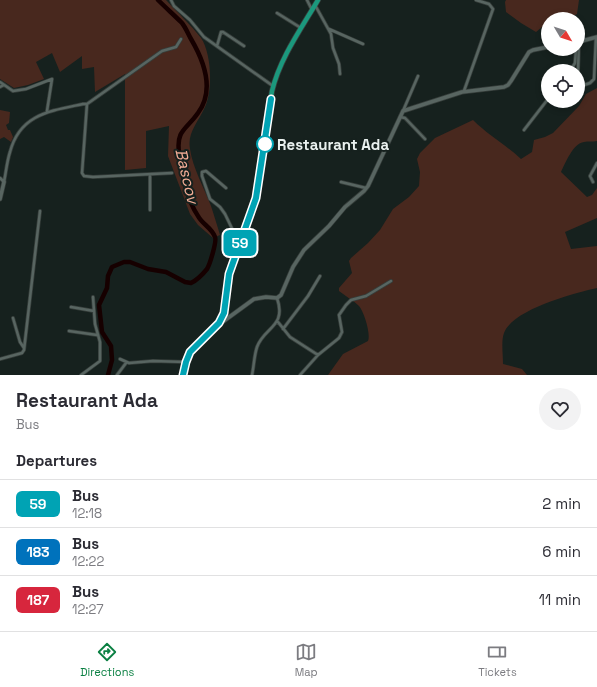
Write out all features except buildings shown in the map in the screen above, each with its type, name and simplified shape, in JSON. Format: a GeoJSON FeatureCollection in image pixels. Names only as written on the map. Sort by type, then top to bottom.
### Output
{"type":"FeatureCollection","features":[{"type":"Feature","properties":{"kind":"highway"},"geometry":{"type":"LineString","coordinates":[[183,375],[190,352],[216,326],[224,313],[229,274],[256,198],[273,86],[280,67],[318,0]]}},
{"type":"Feature","properties":{"kind":"street"},"geometry":{"type":"LineString","coordinates":[[171,0],[174,6],[190,20],[204,38],[273,86]]}},
{"type":"Feature","properties":{"kind":"street"},"geometry":{"type":"LineString","coordinates":[[307,0],[312,10]]}},
{"type":"Feature","properties":{"kind":"street"},"geometry":{"type":"LineString","coordinates":[[464,92],[485,28],[492,12],[489,4],[476,0]]}},
{"type":"Feature","properties":{"kind":"street"},"geometry":{"type":"LineString","coordinates":[[315,5],[328,29],[339,64],[340,74]]}},
{"type":"Feature","properties":{"kind":"street"},"geometry":{"type":"LineString","coordinates":[[277,13],[302,28]]}},
{"type":"Feature","properties":{"kind":"street"},"geometry":{"type":"LineString","coordinates":[[328,29],[363,44]]}},
{"type":"Feature","properties":{"kind":"street"},"geometry":{"type":"LineString","coordinates":[[217,46],[220,32],[223,32],[244,46]]}},
{"type":"Feature","properties":{"kind":"street"},"geometry":{"type":"LineString","coordinates":[[585,40],[597,37],[594,79],[590,83],[585,85]]}},
{"type":"Feature","properties":{"kind":"street"},"geometry":{"type":"LineString","coordinates":[[0,199],[9,153],[21,129],[30,120],[47,112],[87,104],[162,51],[176,47],[181,39]]}},
{"type":"Feature","properties":{"kind":"street"},"geometry":{"type":"LineString","coordinates":[[403,111],[464,92],[508,86],[529,52],[541,48]]}},
{"type":"Feature","properties":{"kind":"street"},"geometry":{"type":"LineString","coordinates":[[216,326],[223,323],[227,318],[254,299],[266,297],[277,298],[283,293],[293,267],[304,250],[329,226],[348,204],[366,188],[418,76]]}},
{"type":"Feature","properties":{"kind":"street"},"geometry":{"type":"LineString","coordinates":[[0,82],[13,91],[26,89],[52,79],[47,112]]}},
{"type":"Feature","properties":{"kind":"street"},"geometry":{"type":"LineString","coordinates":[[0,87],[4,85]]}},
{"type":"Feature","properties":{"kind":"street"},"geometry":{"type":"LineString","coordinates":[[87,104],[82,173],[84,176],[93,177],[172,173]]}},
{"type":"Feature","properties":{"kind":"street"},"geometry":{"type":"LineString","coordinates":[[524,130],[541,108]]}},
{"type":"Feature","properties":{"kind":"street"},"geometry":{"type":"LineString","coordinates":[[400,116],[405,118],[422,134],[425,139]]}},
{"type":"Feature","properties":{"kind":"street"},"geometry":{"type":"LineString","coordinates":[[593,182],[590,176],[597,163]]}},
{"type":"Feature","properties":{"kind":"street"},"geometry":{"type":"LineString","coordinates":[[226,188],[206,171],[202,172],[210,199],[220,207],[225,214],[240,244]]}},
{"type":"Feature","properties":{"kind":"street"},"geometry":{"type":"LineString","coordinates":[[150,175],[150,210]]}},
{"type":"Feature","properties":{"kind":"street"},"geometry":{"type":"LineString","coordinates":[[0,178],[4,182]]}},
{"type":"Feature","properties":{"kind":"street"},"geometry":{"type":"LineString","coordinates":[[341,182],[366,188]]}},
{"type":"Feature","properties":{"kind":"street"},"geometry":{"type":"LineString","coordinates":[[0,359],[22,353],[24,348],[40,211]]}},
{"type":"Feature","properties":{"kind":"street"},"geometry":{"type":"LineString","coordinates":[[283,329],[308,296],[320,276]]}},
{"type":"Feature","properties":{"kind":"street"},"geometry":{"type":"LineString","coordinates":[[300,375],[318,355],[332,345],[341,335],[339,315],[348,302],[353,299],[366,296],[391,281]]}},
{"type":"Feature","properties":{"kind":"street"},"geometry":{"type":"LineString","coordinates":[[81,375],[100,360],[100,342],[95,324],[93,297]]}},
{"type":"Feature","properties":{"kind":"street"},"geometry":{"type":"LineString","coordinates":[[252,375],[258,345],[278,322],[279,303],[277,298]]}},
{"type":"Feature","properties":{"kind":"street"},"geometry":{"type":"LineString","coordinates":[[71,307],[94,311]]}},
{"type":"Feature","properties":{"kind":"street"},"geometry":{"type":"LineString","coordinates":[[224,313],[227,318]]}},
{"type":"Feature","properties":{"kind":"street"},"geometry":{"type":"LineString","coordinates":[[13,318],[20,342],[24,348]]}},
{"type":"Feature","properties":{"kind":"street"},"geometry":{"type":"LineString","coordinates":[[278,322],[296,341],[318,355]]}},
{"type":"Feature","properties":{"kind":"street"},"geometry":{"type":"LineString","coordinates":[[69,331],[97,335]]}},
{"type":"Feature","properties":{"kind":"street"},"geometry":{"type":"LineString","coordinates":[[120,359],[126,363],[186,362]]}},
{"type":"Feature","properties":{"kind":"street"},"geometry":{"type":"LineString","coordinates":[[117,375],[126,363]]}},
{"type":"Feature","properties":{"kind":"shaded area"},"geometry":{"type":"Polygon","coordinates":[[[0,0],[166,0],[188,23],[205,45],[210,74],[207,102],[194,128],[189,143],[191,156],[211,206],[220,235],[213,238],[198,225],[190,214],[168,156],[169,126],[146,131],[146,168],[125,170],[125,74],[95,92],[94,67],[82,69],[82,56],[60,72],[52,53],[36,62],[44,79],[14,88],[0,79],[0,0]]]}},
{"type":"Feature","properties":{"kind":"shaded area"},"geometry":{"type":"Polygon","coordinates":[[[506,0],[579,0],[577,12],[541,12],[541,28],[536,32],[506,12],[506,0]]]}},
{"type":"Feature","properties":{"kind":"shaded area"},"geometry":{"type":"Polygon","coordinates":[[[597,88],[597,141],[584,142],[576,146],[561,172],[587,197],[592,195],[597,188],[597,218],[565,232],[571,249],[597,246],[597,288],[546,303],[519,317],[510,324],[503,336],[503,364],[522,369],[527,375],[328,375],[343,354],[368,341],[369,338],[369,333],[361,309],[357,304],[339,291],[339,288],[352,273],[349,261],[380,230],[393,209],[409,197],[419,186],[420,172],[417,159],[420,153],[435,138],[473,120],[521,159],[532,152],[534,140],[553,133],[577,108],[585,108],[586,94],[597,88]]]}},
{"type":"Feature","properties":{"kind":"shaded area"},"geometry":{"type":"Polygon","coordinates":[[[0,110],[10,112],[9,123],[6,125],[13,137],[11,142],[4,137],[0,139],[0,110]]]}},
{"type":"Feature","properties":{"kind":"waterway","name":"Bascov"},"geometry":{"type":"LineString","coordinates":[[108,375],[112,360],[111,346],[102,332],[99,305],[107,288],[108,276],[112,267],[124,262],[130,262],[148,269],[166,272],[185,282],[191,283],[200,277],[207,269],[215,243],[214,234],[200,219],[188,194],[180,160],[179,145],[179,139],[183,130],[198,113],[203,104],[206,95],[206,76],[200,57],[185,27],[158,0]]}},
{"type":"Feature","properties":{"kind":"bus line","name":"59"},"geometry":{"type":"LineString","coordinates":[[183,375],[190,352],[219,323],[224,313],[229,274],[252,211],[258,189],[271,99]]}},
{"type":"Feature","properties":{"kind":"place","name":"Restaurant Ada"},"geometry":{"type":"Point","coordinates":[265,144]}}]}
